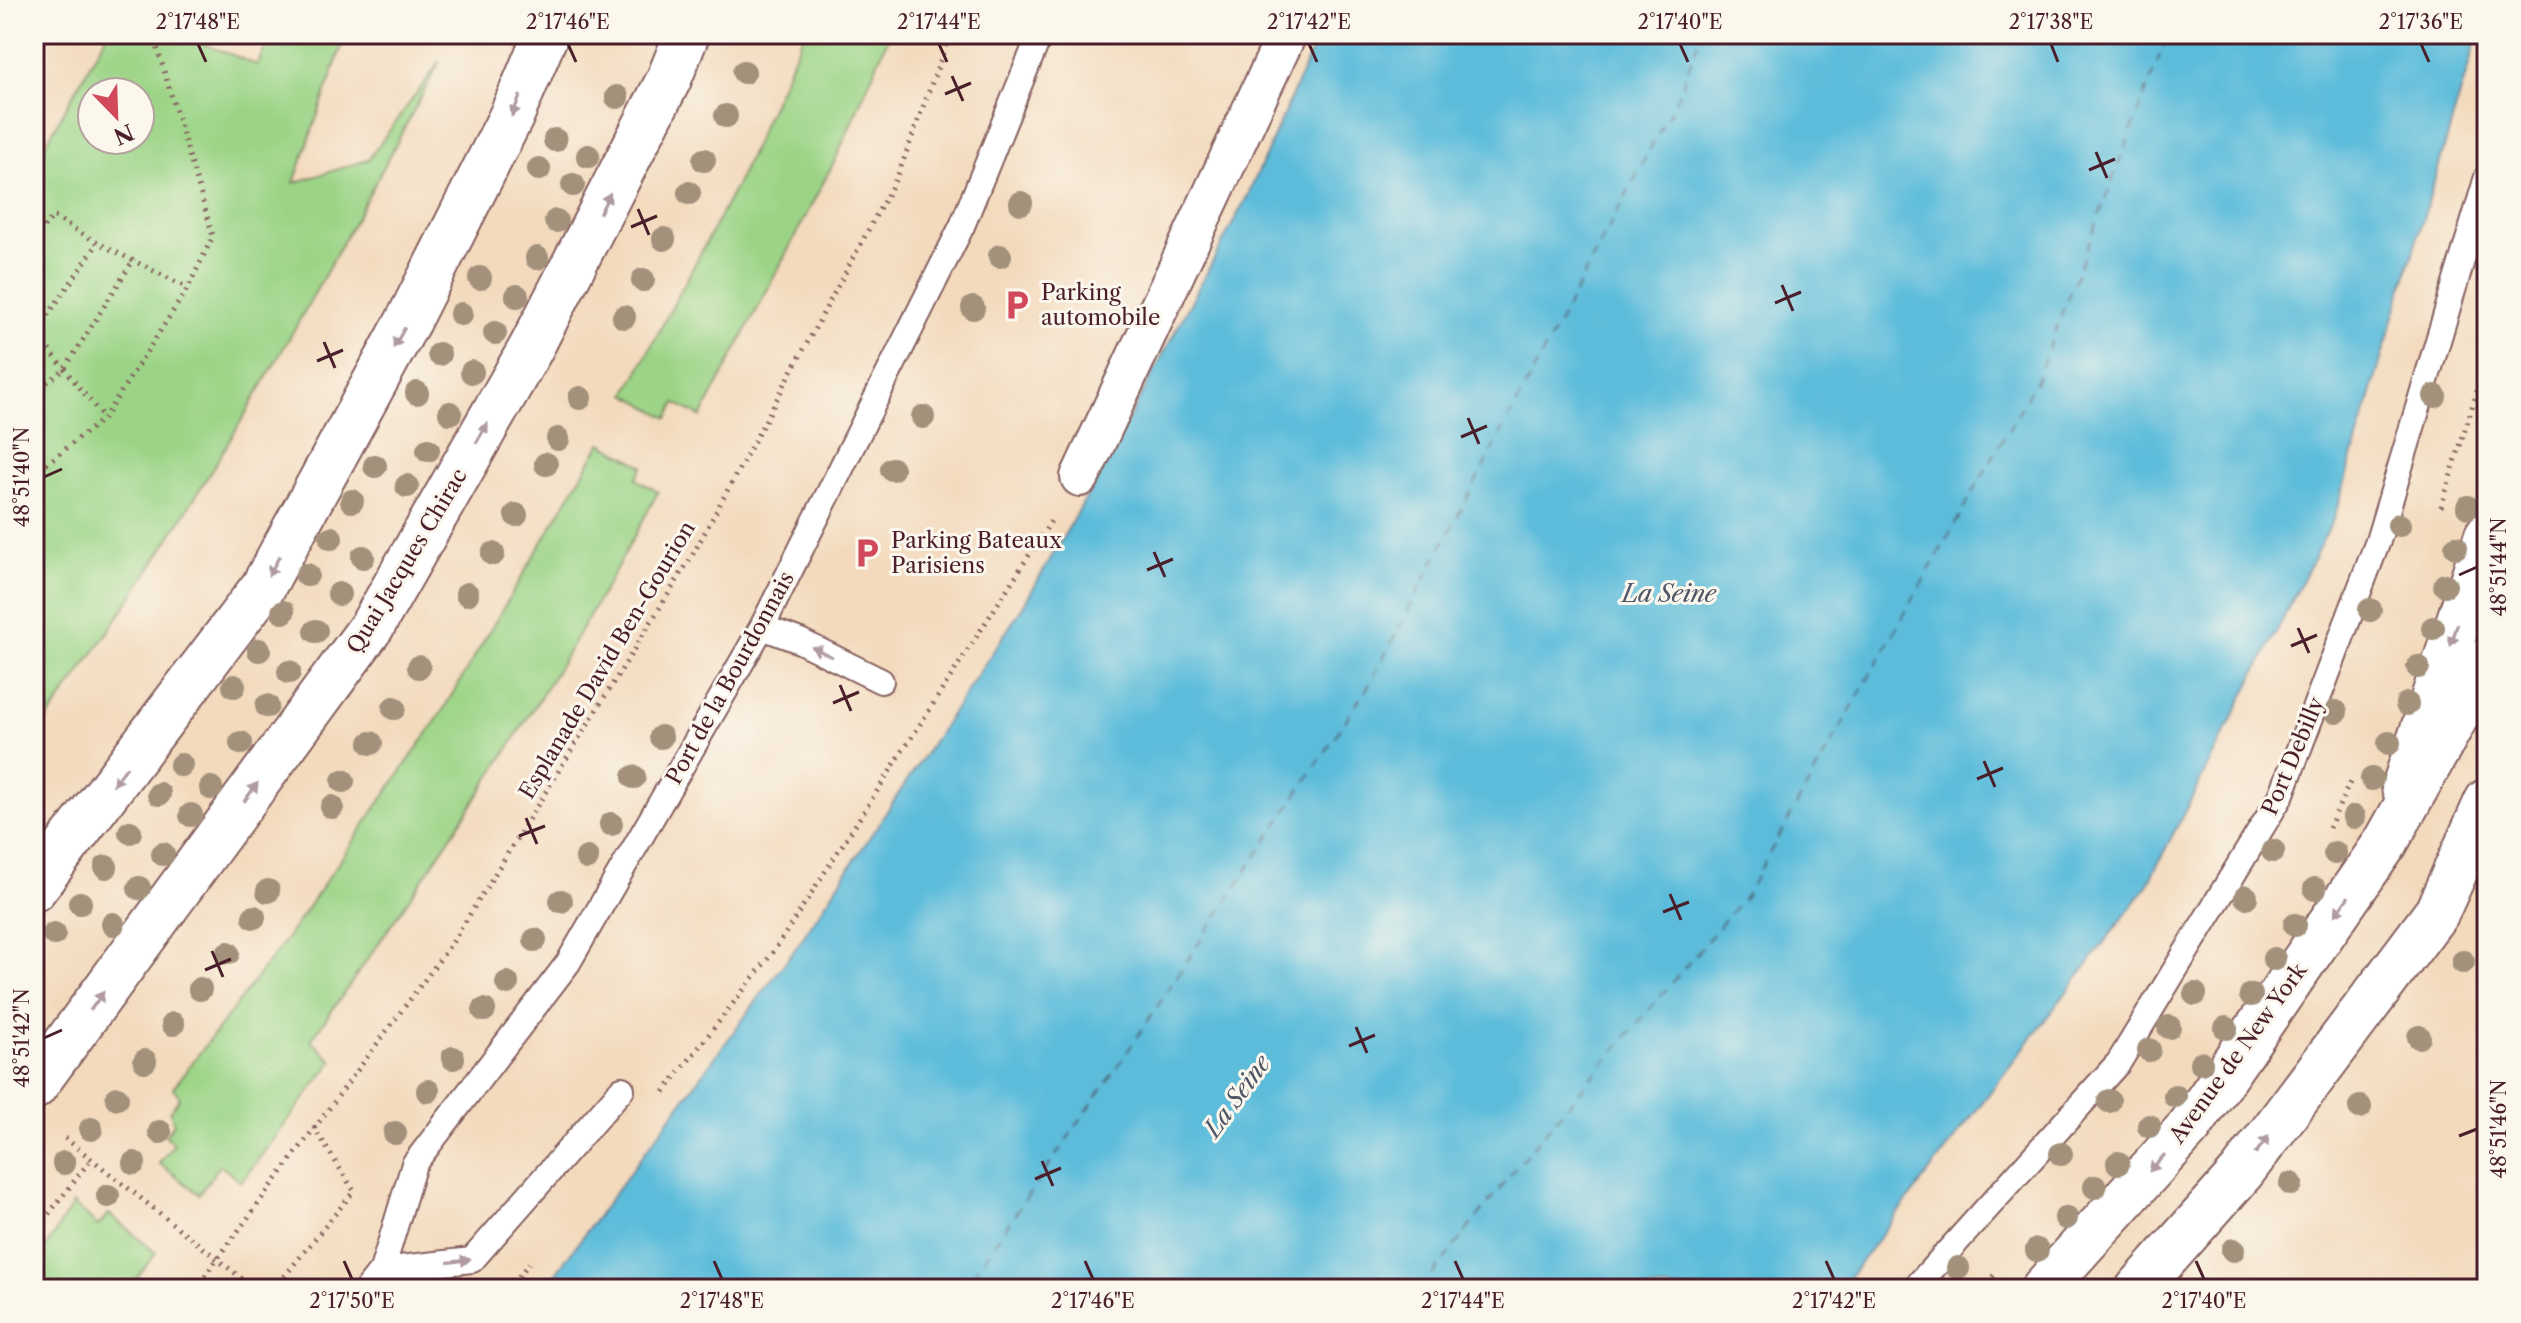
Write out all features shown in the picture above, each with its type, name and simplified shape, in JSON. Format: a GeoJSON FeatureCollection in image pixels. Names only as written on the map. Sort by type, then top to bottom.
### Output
{"type":"FeatureCollection","features":[{"type":"Feature","properties":{"kind":"main road"},"geometry":{"type":"LineString","coordinates":[[34,889],[263,587],[422,294],[511,117],[546,34]]}},
{"type":"Feature","properties":{"kind":"main road","name":"Quai Jacques Chirac"},"geometry":{"type":"LineString","coordinates":[[34,1087],[372,626],[531,348],[669,79],[687,34]]}},
{"type":"Feature","properties":{"kind":"main road","name":"Avenue de New York"},"geometry":{"type":"LineString","coordinates":[[2386,842],[2487,535]]}},
{"type":"Feature","properties":{"kind":"main road","name":"Avenue de New York"},"geometry":{"type":"LineString","coordinates":[[2043,1289],[2190,1126],[2386,842],[2487,661]]}},
{"type":"Feature","properties":{"kind":"main road"},"geometry":{"type":"LineString","coordinates":[[2437,912],[2487,801]]}},
{"type":"Feature","properties":{"kind":"main road"},"geometry":{"type":"LineString","coordinates":[[2138,1289],[2242,1172],[2437,912],[2487,839]]}},
{"type":"Feature","properties":{"kind":"street"},"geometry":{"type":"LineString","coordinates":[[1080,477],[1287,34]]}},
{"type":"Feature","properties":{"kind":"lane","name":"Port de la Bourdonnais"},"geometry":{"type":"LineString","coordinates":[[374,1280],[414,1164],[568,963],[762,627],[962,226],[1040,34]]}},
{"type":"Feature","properties":{"kind":"lane","name":"Port Debilly"},"geometry":{"type":"LineString","coordinates":[[1914,1289],[2119,1062],[2281,796],[2378,541],[2487,177]]}},
{"type":"Feature","properties":{"kind":"lane"},"geometry":{"type":"LineString","coordinates":[[762,627],[800,641],[881,681]]}},
{"type":"Feature","properties":{"kind":"lane"},"geometry":{"type":"LineString","coordinates":[[374,1280],[472,1260],[622,1089]]}},
{"type":"Feature","properties":{"kind":"path","name":"Esplanade David Ben-Gourion"},"geometry":{"type":"LineString","coordinates":[[195,1289],[313,1126],[452,943],[692,556],[898,175],[950,34]]}},
{"type":"Feature","properties":{"kind":"path"},"geometry":{"type":"LineString","coordinates":[[34,474],[104,418],[188,288],[213,236],[154,37]]}},
{"type":"Feature","properties":{"kind":"path"},"geometry":{"type":"LineString","coordinates":[[34,240],[53,216],[98,243],[188,288]]}},
{"type":"Feature","properties":{"kind":"path"},"geometry":{"type":"LineString","coordinates":[[98,243],[35,333],[104,418]]}},
{"type":"Feature","properties":{"kind":"path"},"geometry":{"type":"LineString","coordinates":[[34,392],[64,370],[134,259]]}},
{"type":"Feature","properties":{"kind":"path"},"geometry":{"type":"LineString","coordinates":[[656,1101],[774,951],[1080,477]]}},
{"type":"Feature","properties":{"kind":"path"},"geometry":{"type":"LineString","coordinates":[[274,1289],[354,1191],[313,1126]]}},
{"type":"Feature","properties":{"kind":"path"},"geometry":{"type":"LineString","coordinates":[[65,1138],[254,1289]]}},
{"type":"Feature","properties":{"kind":"path"},"geometry":{"type":"LineString","coordinates":[[34,1233],[92,1158]]}},
{"type":"Feature","properties":{"kind":"path"},"geometry":{"type":"LineString","coordinates":[[509,1289],[538,1251]]}},
{"type":"Feature","properties":{"kind":"green space"},"geometry":{"type":"Polygon","coordinates":[[[107,34],[190,34],[189,38],[257,65],[272,34],[346,34],[294,183],[368,160],[440,61],[299,321],[199,491],[91,657],[34,737],[34,165],[76,90],[76,156],[156,156],[156,76],[84,76],[107,34]]]}},
{"type":"Feature","properties":{"kind":"green space"},"geometry":{"type":"Polygon","coordinates":[[[804,34],[890,34],[837,156],[701,417],[676,403],[668,418],[626,394],[736,186],[804,34]]]}},
{"type":"Feature","properties":{"kind":"green space"},"geometry":{"type":"Polygon","coordinates":[[[601,443],[643,466],[636,479],[658,492],[579,634],[494,772],[311,1040],[333,1061],[241,1182],[220,1165],[199,1194],[159,1163],[174,1144],[165,1135],[174,1124],[170,1112],[180,1097],[173,1088],[286,939],[440,715],[601,443]]]}},
{"type":"Feature","properties":{"kind":"green space"},"geometry":{"type":"Polygon","coordinates":[[[73,1204],[98,1226],[109,1214],[156,1253],[135,1280],[145,1289],[34,1289],[34,1266],[73,1204]]]}},
{"type":"Feature","properties":{"kind":"water","name":"La Seine"},"geometry":{"type":"Polygon","coordinates":[[[1319,34],[2478,34],[2334,518],[2255,674],[2145,889],[1840,1289],[544,1289],[800,942],[1020,611],[1093,486],[1249,193],[1319,34]]]}},
{"type":"Feature","properties":{"kind":"ferry route"},"geometry":{"type":"LineString","coordinates":[[963,1289],[1118,1066],[1369,685],[1679,94],[1701,34]]}},
{"type":"Feature","properties":{"kind":"ferry route"},"geometry":{"type":"LineString","coordinates":[[1421,1289],[1522,1160],[1746,895],[2037,379],[2168,34]]}},
{"type":"Feature","properties":{"kind":"place","name":"Parking automobile"},"geometry":{"type":"Point","coordinates":[1017,305]}},
{"type":"Feature","properties":{"kind":"place","name":"Parking Bateaux Parisiens"},"geometry":{"type":"Point","coordinates":[867,553]}}]}
